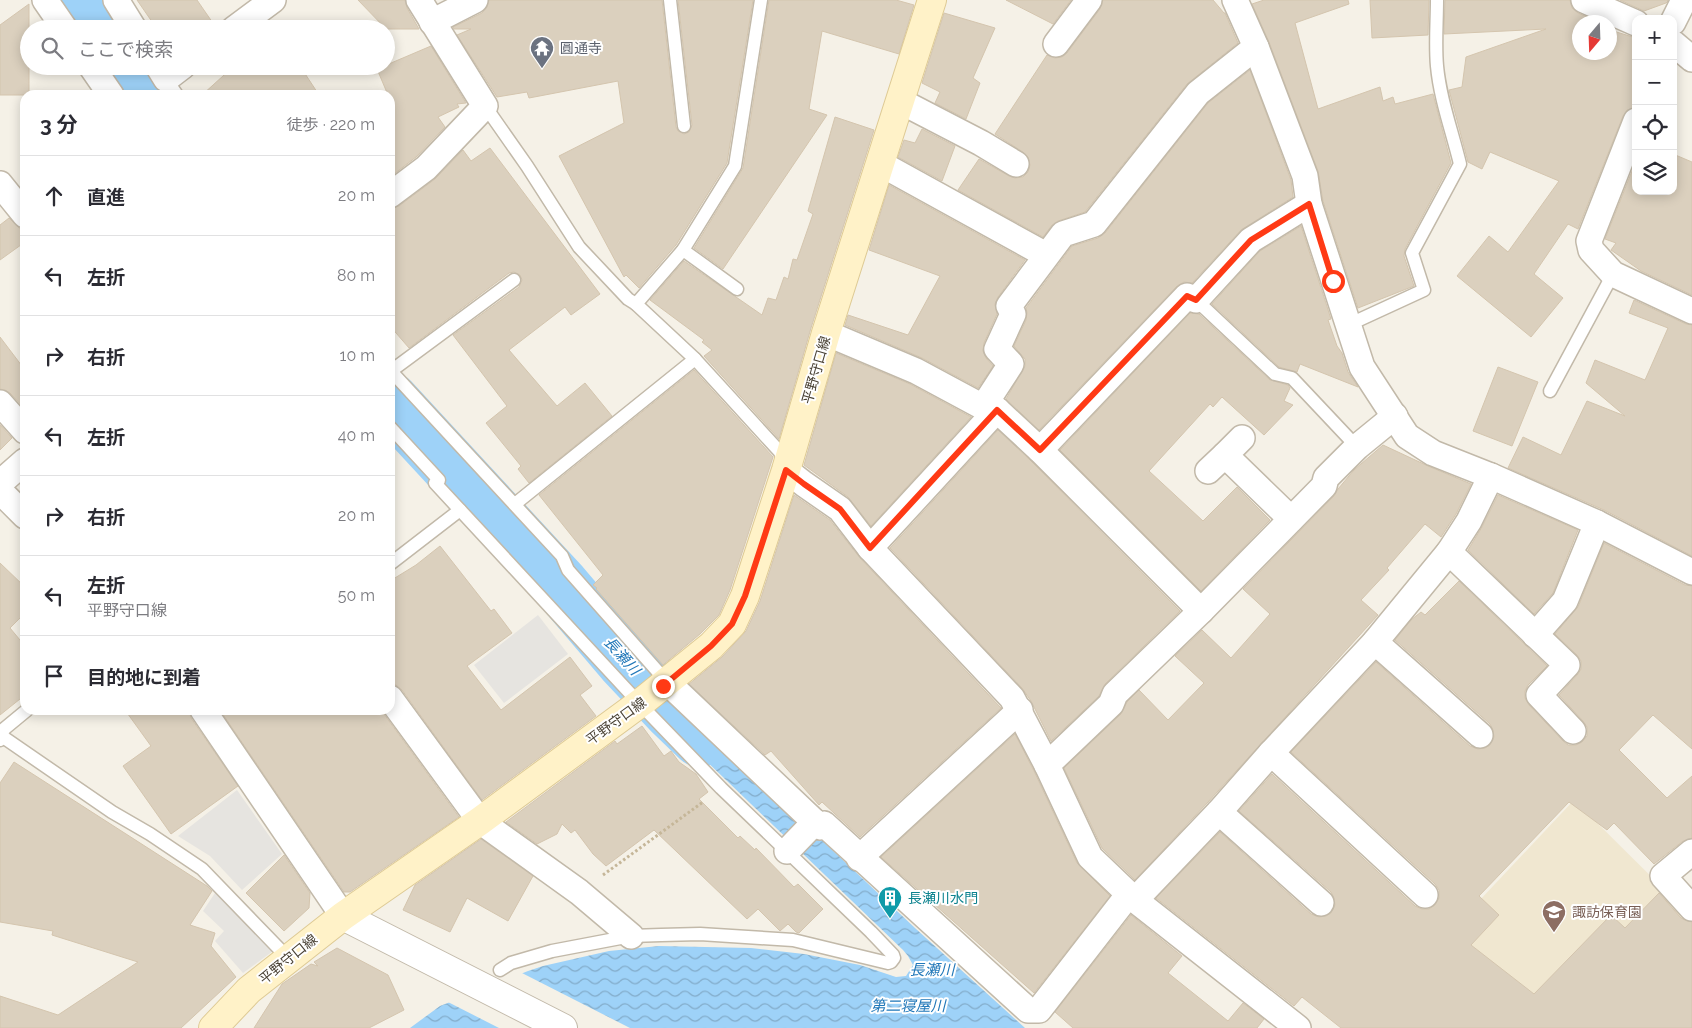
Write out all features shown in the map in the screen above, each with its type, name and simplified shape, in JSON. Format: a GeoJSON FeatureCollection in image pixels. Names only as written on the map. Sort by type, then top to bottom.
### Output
{"type":"FeatureCollection","features":[{"type":"Feature","properties":{"kind":"main road","name":"平野守口線"},"geometry":{"type":"LineString","coordinates":[[213,1028],[250,990],[343,916],[480,821],[653,693],[711,646],[732,624],[745,596],[786,470],[826,333],[932,0]]}},
{"type":"Feature","properties":{"kind":"street"},"geometry":{"type":"LineString","coordinates":[[45,0],[59,20]]}},
{"type":"Feature","properties":{"kind":"street"},"geometry":{"type":"LineString","coordinates":[[116,0],[128,20]]}},
{"type":"Feature","properties":{"kind":"street"},"geometry":{"type":"LineString","coordinates":[[246,20],[273,0]]}},
{"type":"Feature","properties":{"kind":"street"},"geometry":{"type":"LineString","coordinates":[[395,191],[426,168],[485,106],[419,0]]}},
{"type":"Feature","properties":{"kind":"street"},"geometry":{"type":"LineString","coordinates":[[432,22],[475,0]]}},
{"type":"Feature","properties":{"kind":"street"},"geometry":{"type":"LineString","coordinates":[[1235,0],[1256,47],[1305,176],[1309,204],[1362,368],[1407,436],[1433,453],[1491,476],[1597,523],[1692,572]]}},
{"type":"Feature","properties":{"kind":"street"},"geometry":{"type":"LineString","coordinates":[[1584,0],[1632,21]]}},
{"type":"Feature","properties":{"kind":"street"},"geometry":{"type":"LineString","coordinates":[[1676,15],[1684,0]]}},
{"type":"Feature","properties":{"kind":"street"},"geometry":{"type":"LineString","coordinates":[[1056,44],[1087,1]]}},
{"type":"Feature","properties":{"kind":"street"},"geometry":{"type":"LineString","coordinates":[[870,548],[990,409],[1011,364],[997,350],[1013,314],[1009,306],[1046,255],[1063,234],[1094,224],[1198,93],[1256,47]]}},
{"type":"Feature","properties":{"kind":"street"},"geometry":{"type":"LineString","coordinates":[[1677,47],[1692,60]]}},
{"type":"Feature","properties":{"kind":"street"},"geometry":{"type":"LineString","coordinates":[[97,75],[108,90]]}},
{"type":"Feature","properties":{"kind":"street"},"geometry":{"type":"LineString","coordinates":[[900,101],[981,143],[1016,164]]}},
{"type":"Feature","properties":{"kind":"street"},"geometry":{"type":"LineString","coordinates":[[1632,130],[1588,241],[1590,250],[1613,274],[1692,311]]}},
{"type":"Feature","properties":{"kind":"street"},"geometry":{"type":"LineString","coordinates":[[881,164],[1046,255]]}},
{"type":"Feature","properties":{"kind":"street"},"geometry":{"type":"LineString","coordinates":[[3,193],[20,210]]}},
{"type":"Feature","properties":{"kind":"street"},"geometry":{"type":"LineString","coordinates":[[1040,450],[1187,296],[1196,300],[1251,240],[1309,204]]}},
{"type":"Feature","properties":{"kind":"street"},"geometry":{"type":"LineString","coordinates":[[826,333],[916,371],[990,409],[1040,450],[1200,612]]}},
{"type":"Feature","properties":{"kind":"street"},"geometry":{"type":"LineString","coordinates":[[0,404],[20,426]]}},
{"type":"Feature","properties":{"kind":"street"},"geometry":{"type":"LineString","coordinates":[[1047,765],[1110,704],[1115,694],[1200,612],[1324,486],[1326,478],[1357,447],[1395,416]]}},
{"type":"Feature","properties":{"kind":"street"},"geometry":{"type":"LineString","coordinates":[[1225,455],[1291,519]]}},
{"type":"Feature","properties":{"kind":"street"},"geometry":{"type":"LineString","coordinates":[[0,483],[20,465]]}},
{"type":"Feature","properties":{"kind":"street"},"geometry":{"type":"LineString","coordinates":[[786,470],[840,509],[870,548],[1012,698],[1020,710],[1047,765],[1090,857],[1132,897],[1298,1028]]}},
{"type":"Feature","properties":{"kind":"street"},"geometry":{"type":"LineString","coordinates":[[653,693],[813,823],[820,827],[824,824],[859,858],[1028,1010],[1039,1010],[1132,897],[1219,812],[1375,642],[1449,552],[1469,521],[1491,476]]}},
{"type":"Feature","properties":{"kind":"street"},"geometry":{"type":"LineString","coordinates":[[0,492],[20,511]]}},
{"type":"Feature","properties":{"kind":"street"},"geometry":{"type":"LineString","coordinates":[[1535,636],[1565,601],[1597,523]]}},
{"type":"Feature","properties":{"kind":"street"},"geometry":{"type":"LineString","coordinates":[[1449,552],[1567,665],[1539,695],[1573,731]]}},
{"type":"Feature","properties":{"kind":"street"},"geometry":{"type":"LineString","coordinates":[[1375,642],[1480,735]]}},
{"type":"Feature","properties":{"kind":"street"},"geometry":{"type":"LineString","coordinates":[[395,705],[480,821],[579,892],[631,936]]}},
{"type":"Feature","properties":{"kind":"street"},"geometry":{"type":"LineString","coordinates":[[859,858],[1020,710]]}},
{"type":"Feature","properties":{"kind":"street"},"geometry":{"type":"LineString","coordinates":[[206,715],[343,916],[563,1028]]}},
{"type":"Feature","properties":{"kind":"street"},"geometry":{"type":"LineString","coordinates":[[1271,754],[1425,895]]}},
{"type":"Feature","properties":{"kind":"street"},"geometry":{"type":"LineString","coordinates":[[1219,812],[1322,903]]}},
{"type":"Feature","properties":{"kind":"street"},"geometry":{"type":"LineString","coordinates":[[789,849],[813,823]]}},
{"type":"Feature","properties":{"kind":"street"},"geometry":{"type":"LineString","coordinates":[[1692,852],[1662,876],[1692,908]]}},
{"type":"Feature","properties":{"kind":"lane"},"geometry":{"type":"LineString","coordinates":[[670,0],[684,126]]}},
{"type":"Feature","properties":{"kind":"lane"},"geometry":{"type":"LineString","coordinates":[[636,304],[683,250],[735,166],[762,0]]}},
{"type":"Feature","properties":{"kind":"lane"},"geometry":{"type":"LineString","coordinates":[[1348,325],[1424,290],[1412,253],[1460,164],[1437,66],[1437,0]]}},
{"type":"Feature","properties":{"kind":"lane"},"geometry":{"type":"LineString","coordinates":[[485,106],[527,166],[579,247],[628,299],[636,304],[696,359],[780,452],[786,470]]}},
{"type":"Feature","properties":{"kind":"lane"},"geometry":{"type":"LineString","coordinates":[[683,250],[737,289]]}},
{"type":"Feature","properties":{"kind":"lane"},"geometry":{"type":"LineString","coordinates":[[1550,391],[1613,274]]}},
{"type":"Feature","properties":{"kind":"lane"},"geometry":{"type":"LineString","coordinates":[[395,368],[514,280]]}},
{"type":"Feature","properties":{"kind":"lane"},"geometry":{"type":"LineString","coordinates":[[1196,300],[1275,374],[1292,378],[1357,447]]}},
{"type":"Feature","properties":{"kind":"lane"},"geometry":{"type":"LineString","coordinates":[[515,504],[696,359]]}},
{"type":"Feature","properties":{"kind":"lane"},"geometry":{"type":"LineString","coordinates":[[395,375],[562,556],[568,570],[721,788],[789,849],[893,954],[894,958],[891,962],[888,962],[793,940],[700,934],[631,936],[552,951],[511,963],[500,970]]}},
{"type":"Feature","properties":{"kind":"lane"},"geometry":{"type":"LineString","coordinates":[[395,432],[439,480],[435,483],[460,510],[653,693]]}},
{"type":"Feature","properties":{"kind":"lane"},"geometry":{"type":"LineString","coordinates":[[395,560],[460,510]]}},
{"type":"Feature","properties":{"kind":"lane"},"geometry":{"type":"LineString","coordinates":[[21,715],[4,729],[0,737],[112,812],[150,834],[202,869],[289,959]]}},
{"type":"Feature","properties":{"kind":"path"},"geometry":{"type":"LineString","coordinates":[[579,892],[721,788]]}},
{"type":"Feature","properties":{"kind":"shaded area"},"geometry":{"type":"Polygon","coordinates":[[[538,615],[568,654],[504,703],[474,665],[538,615]]]}},
{"type":"Feature","properties":{"kind":"shaded area"},"geometry":{"type":"Polygon","coordinates":[[[237,790],[282,854],[242,890],[210,856],[178,836],[237,790]]]}},
{"type":"Feature","properties":{"kind":"shaded area"},"geometry":{"type":"Polygon","coordinates":[[[1574,800],[1691,916],[1575,1028],[1415,969],[1574,800]]]}},
{"type":"Feature","properties":{"kind":"shaded area"},"geometry":{"type":"Polygon","coordinates":[[[217,890],[273,951],[243,973],[215,941],[224,931],[203,911],[217,890]]]}},
{"type":"Feature","properties":{"kind":"water","name":"第二寝屋川"},"geometry":{"type":"Polygon","coordinates":[[[667,694],[915,928],[1025,1028],[410,1028],[440,1006],[528,971],[609,951],[659,946],[751,948],[804,954],[860,965],[896,977],[906,976],[913,965],[903,950],[650,707],[667,694]]]}},
{"type":"Feature","properties":{"kind":"pier"},"geometry":{"type":"Polygon","coordinates":[[[520,972],[630,1028],[499,1028],[446,1001],[520,972]]]}},
{"type":"Feature","properties":{"kind":"building"},"geometry":{"type":"Polygon","coordinates":[[[137,0],[197,0],[211,20],[151,20],[137,0]]]}},
{"type":"Feature","properties":{"kind":"building"},"geometry":{"type":"Polygon","coordinates":[[[358,0],[405,0],[407,8],[419,29],[395,29],[395,20],[377,20],[358,0]]]}},
{"type":"Feature","properties":{"kind":"building"},"geometry":{"type":"Polygon","coordinates":[[[489,0],[662,0],[676,127],[678,131],[684,134],[689,132],[692,125],[678,0],[753,0],[727,163],[676,245],[639,288],[626,275],[624,277],[559,156],[624,123],[618,81],[529,98],[527,92],[497,97],[457,35],[471,29],[454,29],[453,27],[482,13],[487,7],[489,0]]]}},
{"type":"Feature","properties":{"kind":"building"},"geometry":{"type":"Polygon","coordinates":[[[769,0],[896,0],[914,5],[899,54],[822,31],[809,109],[827,115],[723,269],[694,248],[743,168],[769,0]]]}},
{"type":"Feature","properties":{"kind":"building"},"geometry":{"type":"Polygon","coordinates":[[[1006,0],[1071,0],[1053,24],[1006,0]]]}},
{"type":"Feature","properties":{"kind":"building"},"geometry":{"type":"Polygon","coordinates":[[[1103,0],[1213,0],[1225,13],[1238,43],[1187,84],[1085,212],[1058,221],[1052,225],[1043,237],[958,190],[979,159],[1015,178],[1023,177],[1028,172],[1030,165],[1028,157],[995,134],[1047,55],[1055,58],[1062,57],[1067,53],[1100,9],[1103,0]]]}},
{"type":"Feature","properties":{"kind":"building"},"geometry":{"type":"Polygon","coordinates":[[[1264,0],[1348,0],[1349,4],[1295,23],[1318,109],[1380,87],[1383,101],[1393,97],[1395,104],[1433,94],[1451,163],[1405,249],[1404,256],[1414,286],[1358,308],[1323,201],[1318,171],[1269,42],[1252,4],[1264,0]]]}},
{"type":"Feature","properties":{"kind":"building"},"geometry":{"type":"Polygon","coordinates":[[[1370,0],[1429,0],[1428,35],[1372,38],[1370,0]]]}},
{"type":"Feature","properties":{"kind":"building"},"geometry":{"type":"Polygon","coordinates":[[[1445,0],[1570,0],[1572,8],[1583,15],[1572,15],[1572,60],[1617,60],[1617,32],[1632,37],[1632,108],[1627,110],[1623,116],[1578,229],[1568,224],[1534,274],[1563,298],[1531,337],[1457,276],[1489,236],[1508,252],[1559,181],[1490,152],[1482,169],[1468,162],[1449,90],[1462,87],[1466,57],[1546,29],[1444,34],[1445,0]]]}},
{"type":"Feature","properties":{"kind":"building"},"geometry":{"type":"Polygon","coordinates":[[[1620,0],[1667,0],[1668,1],[1644,11],[1620,0]]]}},
{"type":"Feature","properties":{"kind":"building"},"geometry":{"type":"Polygon","coordinates":[[[29,4],[29,20],[20,20],[20,75],[29,75],[29,90],[20,90],[20,95],[0,95],[0,25],[29,4]]]}},
{"type":"Feature","properties":{"kind":"building"},"geometry":{"type":"Polygon","coordinates":[[[944,13],[995,28],[973,78],[980,83],[966,119],[935,103],[940,92],[922,83],[944,13]]]}},
{"type":"Feature","properties":{"kind":"building"},"geometry":{"type":"Polygon","coordinates":[[[431,46],[466,103],[457,104],[459,107],[438,117],[445,127],[416,157],[395,173],[395,90],[386,90],[380,75],[395,75],[395,61],[431,46]]]}},
{"type":"Feature","properties":{"kind":"building"},"geometry":{"type":"Polygon","coordinates":[[[1250,70],[1291,180],[1293,197],[1241,230],[1192,283],[1184,282],[1177,286],[1039,430],[1006,399],[1025,366],[1025,359],[1014,346],[1026,320],[1026,308],[1072,246],[1098,238],[1105,233],[1208,103],[1250,70]]]}},
{"type":"Feature","properties":{"kind":"building"},"geometry":{"type":"Polygon","coordinates":[[[224,75],[306,75],[316,90],[208,90],[224,75]]]}},
{"type":"Feature","properties":{"kind":"building"},"geometry":{"type":"Polygon","coordinates":[[[835,117],[874,130],[811,328],[779,439],[704,356],[712,350],[702,342],[704,340],[650,300],[684,261],[762,315],[768,298],[776,300],[784,277],[788,279],[793,259],[797,260],[813,214],[808,211],[835,117]]]}},
{"type":"Feature","properties":{"kind":"building"},"geometry":{"type":"Polygon","coordinates":[[[922,129],[955,146],[942,181],[898,157],[904,140],[915,143],[922,129]]]}},
{"type":"Feature","properties":{"kind":"building"},"geometry":{"type":"Polygon","coordinates":[[[490,148],[600,294],[571,315],[565,307],[509,350],[557,406],[585,383],[612,416],[529,483],[518,469],[521,466],[486,423],[507,406],[453,335],[519,287],[522,280],[520,275],[514,272],[509,273],[409,348],[395,332],[395,207],[435,179],[463,150],[471,161],[490,148]]]}},
{"type":"Feature","properties":{"kind":"building"},"geometry":{"type":"Polygon","coordinates":[[[1677,156],[1692,162],[1692,295],[1641,271],[1611,250],[1616,243],[1605,239],[1632,171],[1632,195],[1677,195],[1677,156]]]}},
{"type":"Feature","properties":{"kind":"building"},"geometry":{"type":"Polygon","coordinates":[[[889,185],[1025,260],[995,304],[997,314],[984,343],[983,351],[993,366],[978,388],[922,358],[845,325],[848,315],[908,335],[940,276],[869,250],[889,185]]]}},
{"type":"Feature","properties":{"kind":"building"},"geometry":{"type":"Polygon","coordinates":[[[9,218],[20,228],[20,246],[0,260],[0,225],[9,218]]]}},
{"type":"Feature","properties":{"kind":"building"},"geometry":{"type":"Polygon","coordinates":[[[1301,226],[1331,319],[1328,320],[1337,346],[1342,353],[1348,372],[1358,387],[1300,364],[1297,372],[1279,367],[1212,304],[1260,251],[1301,226]]]}},
{"type":"Feature","properties":{"kind":"building"},"geometry":{"type":"Polygon","coordinates":[[[1634,300],[1692,325],[1692,556],[1604,510],[1508,468],[1523,437],[1561,455],[1587,401],[1625,416],[1586,383],[1595,360],[1645,380],[1668,328],[1629,313],[1634,300]]]}},
{"type":"Feature","properties":{"kind":"building"},"geometry":{"type":"Polygon","coordinates":[[[1190,313],[1199,314],[1270,380],[1288,385],[1290,388],[1284,401],[1293,405],[1264,435],[1222,397],[1213,407],[1210,404],[1149,471],[1203,521],[1237,487],[1270,520],[1201,591],[1060,450],[1190,313]]]}},
{"type":"Feature","properties":{"kind":"building"},"geometry":{"type":"Polygon","coordinates":[[[0,337],[20,363],[20,404],[10,393],[0,389],[0,337]]]}},
{"type":"Feature","properties":{"kind":"building"},"geometry":{"type":"Polygon","coordinates":[[[836,353],[910,384],[971,417],[871,526],[848,497],[804,465],[836,353]]]}},
{"type":"Feature","properties":{"kind":"building"},"geometry":{"type":"Polygon","coordinates":[[[1498,367],[1538,382],[1512,446],[1473,431],[1498,367]]]}},
{"type":"Feature","properties":{"kind":"building"},"geometry":{"type":"Polygon","coordinates":[[[694,370],[773,457],[730,590],[719,615],[700,634],[663,665],[593,585],[603,575],[539,495],[694,370]]]}},
{"type":"Feature","properties":{"kind":"building"},"geometry":{"type":"Polygon","coordinates":[[[0,425],[12,438],[0,450],[0,425]]]}},
{"type":"Feature","properties":{"kind":"building"},"geometry":{"type":"Polygon","coordinates":[[[998,430],[1180,611],[1105,684],[1099,696],[1051,741],[1031,701],[1022,688],[890,548],[998,430]]]}},
{"type":"Feature","properties":{"kind":"building"},"geometry":{"type":"Polygon","coordinates":[[[1383,445],[1471,484],[1456,514],[1441,537],[1425,524],[1387,568],[1389,570],[1361,600],[1378,615],[1135,880],[1102,848],[1064,768],[1121,714],[1127,702],[1139,690],[1168,720],[1204,683],[1175,656],[1202,630],[1231,658],[1270,614],[1243,589],[1334,496],[1354,470],[1383,445]]]}},
{"type":"Feature","properties":{"kind":"building"},"geometry":{"type":"Polygon","coordinates":[[[794,495],[830,520],[860,558],[1001,708],[860,837],[822,802],[819,805],[771,751],[765,755],[689,684],[722,657],[746,631],[760,601],[794,495]]]}},
{"type":"Feature","properties":{"kind":"building"},"geometry":{"type":"Polygon","coordinates":[[[1498,495],[1578,530],[1553,593],[1534,614],[1468,550],[1498,495]]]}},
{"type":"Feature","properties":{"kind":"building"},"geometry":{"type":"Polygon","coordinates":[[[1604,543],[1685,585],[1692,586],[1692,749],[1653,715],[1619,750],[1667,798],[1692,776],[1692,838],[1683,841],[1654,864],[1614,823],[1607,830],[1569,802],[1479,896],[1499,915],[1471,945],[1534,994],[1611,915],[1625,928],[1659,893],[1681,918],[1692,922],[1692,1028],[1341,1028],[1302,997],[1294,1006],[1156,898],[1220,832],[1311,914],[1319,917],[1331,913],[1335,905],[1331,892],[1239,811],[1272,774],[1415,906],[1429,909],[1435,905],[1439,898],[1439,890],[1435,884],[1291,752],[1376,662],[1470,746],[1478,749],[1490,745],[1494,737],[1490,724],[1395,640],[1411,620],[1421,612],[1425,615],[1459,581],[1547,666],[1528,685],[1525,691],[1525,698],[1529,705],[1568,745],[1576,745],[1582,742],[1587,736],[1587,727],[1559,695],[1578,674],[1581,669],[1581,661],[1555,634],[1578,607],[1604,543]]]}},
{"type":"Feature","properties":{"kind":"building"},"geometry":{"type":"Polygon","coordinates":[[[440,546],[491,611],[494,609],[512,633],[467,666],[501,710],[570,657],[592,686],[580,695],[596,716],[482,800],[402,690],[395,685],[395,578],[416,565],[440,546]]]}},
{"type":"Feature","properties":{"kind":"building"},"geometry":{"type":"Polygon","coordinates":[[[0,563],[20,582],[20,618],[10,628],[20,640],[20,699],[0,715],[0,563]]]}},
{"type":"Feature","properties":{"kind":"building"},"geometry":{"type":"Polygon","coordinates":[[[129,715],[190,715],[238,786],[171,834],[123,766],[151,746],[129,715]]]}},
{"type":"Feature","properties":{"kind":"building"},"geometry":{"type":"Polygon","coordinates":[[[223,715],[385,715],[459,817],[350,892],[344,892],[223,715]]]}},
{"type":"Feature","properties":{"kind":"building"},"geometry":{"type":"Polygon","coordinates":[[[642,726],[664,756],[671,751],[679,762],[696,774],[708,792],[699,799],[738,838],[740,836],[755,850],[756,848],[794,887],[798,884],[823,909],[799,933],[788,924],[780,931],[758,909],[747,919],[654,830],[606,866],[593,854],[575,830],[571,833],[562,824],[557,834],[537,844],[506,822],[615,741],[617,744],[642,726]]]}},
{"type":"Feature","properties":{"kind":"building"},"geometry":{"type":"Polygon","coordinates":[[[1015,734],[1077,863],[1110,896],[1034,993],[881,857],[1015,734]]]}},
{"type":"Feature","properties":{"kind":"building"},"geometry":{"type":"Polygon","coordinates":[[[14,762],[212,891],[190,925],[215,933],[211,946],[236,977],[181,1028],[0,1028],[0,996],[58,1015],[138,962],[52,935],[53,931],[0,922],[0,783],[14,762]]]}},
{"type":"Feature","properties":{"kind":"building"},"geometry":{"type":"Polygon","coordinates":[[[481,839],[533,876],[508,921],[467,898],[450,932],[403,910],[415,885],[481,839]]]}},
{"type":"Feature","properties":{"kind":"building"},"geometry":{"type":"Polygon","coordinates":[[[284,855],[310,893],[309,908],[284,931],[246,893],[284,855]]]}},
{"type":"Feature","properties":{"kind":"building"},"geometry":{"type":"Polygon","coordinates":[[[1131,915],[1182,956],[1168,973],[1228,1021],[1243,1003],[1264,1019],[1257,1028],[1073,1028],[1055,1012],[1131,915]]]}},
{"type":"Feature","properties":{"kind":"building"},"geometry":{"type":"Polygon","coordinates":[[[337,948],[388,975],[404,1010],[369,1028],[254,1028],[282,984],[311,964],[318,966],[314,962],[337,948]]]}},
{"type":"Feature","properties":{"kind":"waterway","name":"長瀬川"},"geometry":{"type":"LineString","coordinates":[[82,0],[96,20]]}},
{"type":"Feature","properties":{"kind":"waterway","name":"長瀬川"},"geometry":{"type":"LineString","coordinates":[[133,75],[144,90]]}},
{"type":"Feature","properties":{"kind":"waterway","name":"長瀬川"},"geometry":{"type":"LineString","coordinates":[[395,406],[561,586],[624,660],[700,738]]}},
{"type":"Feature","properties":{"kind":"place","name":"圓通寺"},"geometry":{"type":"Point","coordinates":[542,69]}},
{"type":"Feature","properties":{"kind":"place","name":"長瀬川水門"},"geometry":{"type":"Point","coordinates":[890,919]}},
{"type":"Feature","properties":{"kind":"place","name":"諏訪保育園"},"geometry":{"type":"Point","coordinates":[1554,933]}},
{"type":"Feature","properties":{"kind":"route"},"geometry":{"type":"LineString","coordinates":[[663,686],[711,646],[732,624],[745,596],[786,470],[840,509],[870,548],[997,410],[1040,450],[1187,296],[1196,300],[1251,240],[1309,204],[1333,281]]}}]}
